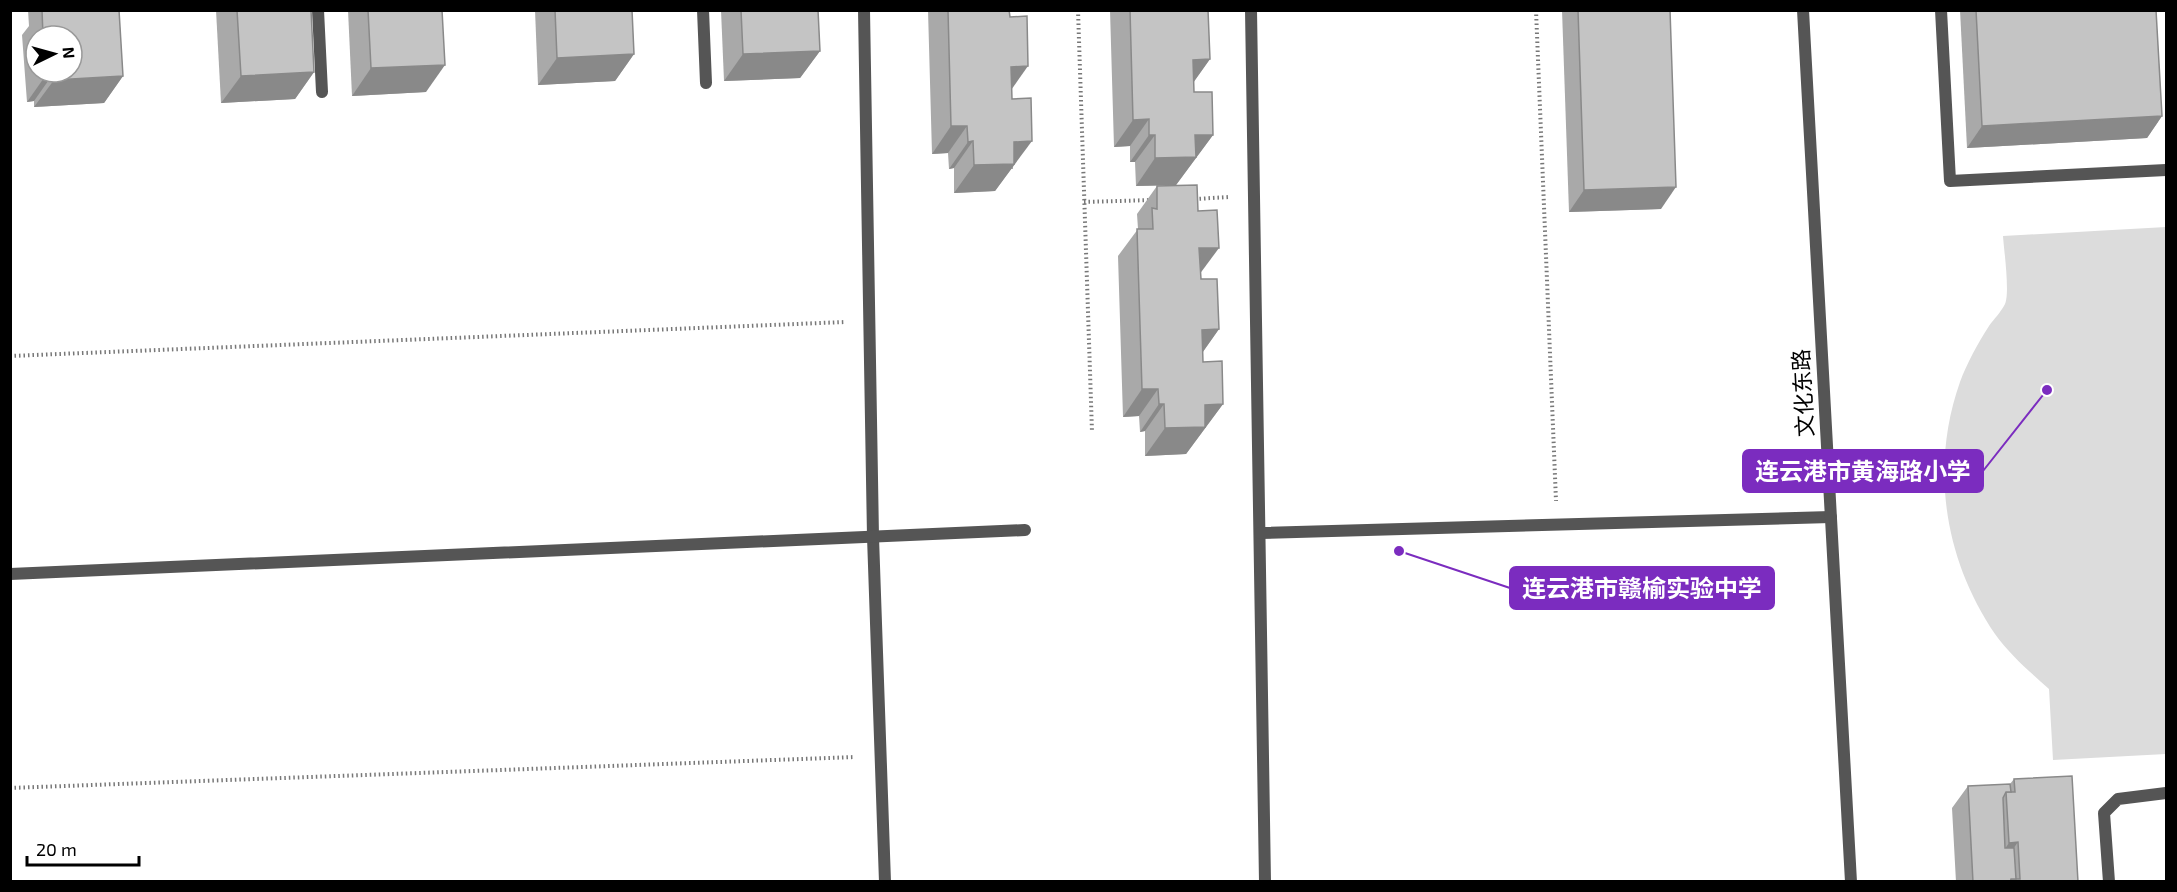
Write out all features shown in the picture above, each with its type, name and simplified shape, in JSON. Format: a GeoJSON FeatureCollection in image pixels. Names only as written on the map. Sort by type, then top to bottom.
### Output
{"type":"FeatureCollection","features":[{"type":"Feature","properties":{"kind":"street"},"geometry":{"type":"LineString","coordinates":[[318,10],[322,92]]}},
{"type":"Feature","properties":{"kind":"street"},"geometry":{"type":"LineString","coordinates":[[703,10],[706,83]]}},
{"type":"Feature","properties":{"kind":"street"},"geometry":{"type":"LineString","coordinates":[[864,10],[873,537],[885,882]]}},
{"type":"Feature","properties":{"kind":"street"},"geometry":{"type":"LineString","coordinates":[[1251,10],[1265,882]]}},
{"type":"Feature","properties":{"kind":"street","name":"文化东路"},"geometry":{"type":"LineString","coordinates":[[1803,10],[1851,882]]}},
{"type":"Feature","properties":{"kind":"street"},"geometry":{"type":"LineString","coordinates":[[1941,10],[1950,182],[2166,170]]}},
{"type":"Feature","properties":{"kind":"street"},"geometry":{"type":"LineString","coordinates":[[1260,533],[1831,517]]}},
{"type":"Feature","properties":{"kind":"street"},"geometry":{"type":"LineString","coordinates":[[10,574],[1025,530]]}},
{"type":"Feature","properties":{"kind":"street"},"geometry":{"type":"LineString","coordinates":[[2109,882],[2104,813],[2118,799],[2166,793]]}},
{"type":"Feature","properties":{"kind":"path"},"geometry":{"type":"LineString","coordinates":[[1078,10],[1092,432]]}},
{"type":"Feature","properties":{"kind":"path"},"geometry":{"type":"LineString","coordinates":[[1536,10],[1557,525]]}},
{"type":"Feature","properties":{"kind":"path"},"geometry":{"type":"LineString","coordinates":[[1186,199],[1254,197]]}},
{"type":"Feature","properties":{"kind":"path"},"geometry":{"type":"LineString","coordinates":[[1084,202],[1164,200]]}},
{"type":"Feature","properties":{"kind":"path"},"geometry":{"type":"LineString","coordinates":[[10,356],[869,321]]}},
{"type":"Feature","properties":{"kind":"path"},"geometry":{"type":"LineString","coordinates":[[10,788],[880,756]]}},
{"type":"Feature","properties":{"kind":"shaded area"},"geometry":{"type":"Polygon","coordinates":[[[2166,227],[2166,754],[2053,760],[2049,689],[2014,656],[1995,634],[1964,575],[1954,544],[1947,512],[1944,479],[1951,414],[1969,360],[2005,304],[2007,281],[2003,236],[2166,227]]]}},
{"type":"Feature","properties":{"kind":"building"},"geometry":{"type":"Polygon","coordinates":[[[42,10],[119,10],[123,76],[84,78],[84,24],[43,24],[42,10]]]}},
{"type":"Feature","properties":{"kind":"building"},"geometry":{"type":"Polygon","coordinates":[[[237,10],[311,10],[314,72],[241,76],[237,10]]]}},
{"type":"Feature","properties":{"kind":"building"},"geometry":{"type":"Polygon","coordinates":[[[368,10],[442,10],[445,65],[371,68],[368,10]]]}},
{"type":"Feature","properties":{"kind":"building"},"geometry":{"type":"Polygon","coordinates":[[[555,10],[632,10],[634,54],[557,58],[555,10]]]}},
{"type":"Feature","properties":{"kind":"building"},"geometry":{"type":"Polygon","coordinates":[[[741,10],[818,10],[820,51],[743,54],[741,10]]]}},
{"type":"Feature","properties":{"kind":"building"},"geometry":{"type":"Polygon","coordinates":[[[948,10],[1009,10],[1010,17],[1027,16],[1028,66],[1011,67],[1012,99],[1031,98],[1032,141],[1014,142],[1014,164],[974,165],[973,141],[968,142],[967,126],[951,126],[948,10]]]}},
{"type":"Feature","properties":{"kind":"building"},"geometry":{"type":"Polygon","coordinates":[[[1130,10],[1208,10],[1210,59],[1193,60],[1194,92],[1212,92],[1213,135],[1195,135],[1196,157],[1155,158],[1155,135],[1149,135],[1149,119],[1133,120],[1130,10]]]}},
{"type":"Feature","properties":{"kind":"building"},"geometry":{"type":"Polygon","coordinates":[[[1578,10],[1670,10],[1676,187],[1584,190],[1578,10]]]}},
{"type":"Feature","properties":{"kind":"building"},"geometry":{"type":"Polygon","coordinates":[[[1976,10],[2156,10],[2162,116],[1982,126],[1976,10]]]}},
{"type":"Feature","properties":{"kind":"building"},"geometry":{"type":"Polygon","coordinates":[[[1197,185],[1198,211],[1217,210],[1219,248],[1199,248],[1201,279],[1217,279],[1219,329],[1202,330],[1203,362],[1222,361],[1223,404],[1205,405],[1205,427],[1165,428],[1164,404],[1159,404],[1158,389],[1142,389],[1137,229],[1153,229],[1152,208],[1157,209],[1157,186],[1197,185]]]}},
{"type":"Feature","properties":{"kind":"building"},"geometry":{"type":"Polygon","coordinates":[[[2072,776],[2078,882],[2011,882],[2011,879],[2020,879],[2018,842],[2009,843],[2006,792],[2015,792],[2014,779],[2072,776]]]}},
{"type":"Feature","properties":{"kind":"building"},"geometry":{"type":"Polygon","coordinates":[[[2010,784],[2011,792],[2006,792],[2003,798],[2005,848],[2014,848],[2016,879],[2011,879],[2010,882],[1973,882],[1968,786],[2010,784]]]}},
{"type":"Feature","properties":{"kind":"place","name":"连云港市黄海路小学"},"geometry":{"type":"Point","coordinates":[2047,390]}},
{"type":"Feature","properties":{"kind":"place","name":"连云港市赣榆实验中学"},"geometry":{"type":"Point","coordinates":[1399,551]}}]}
